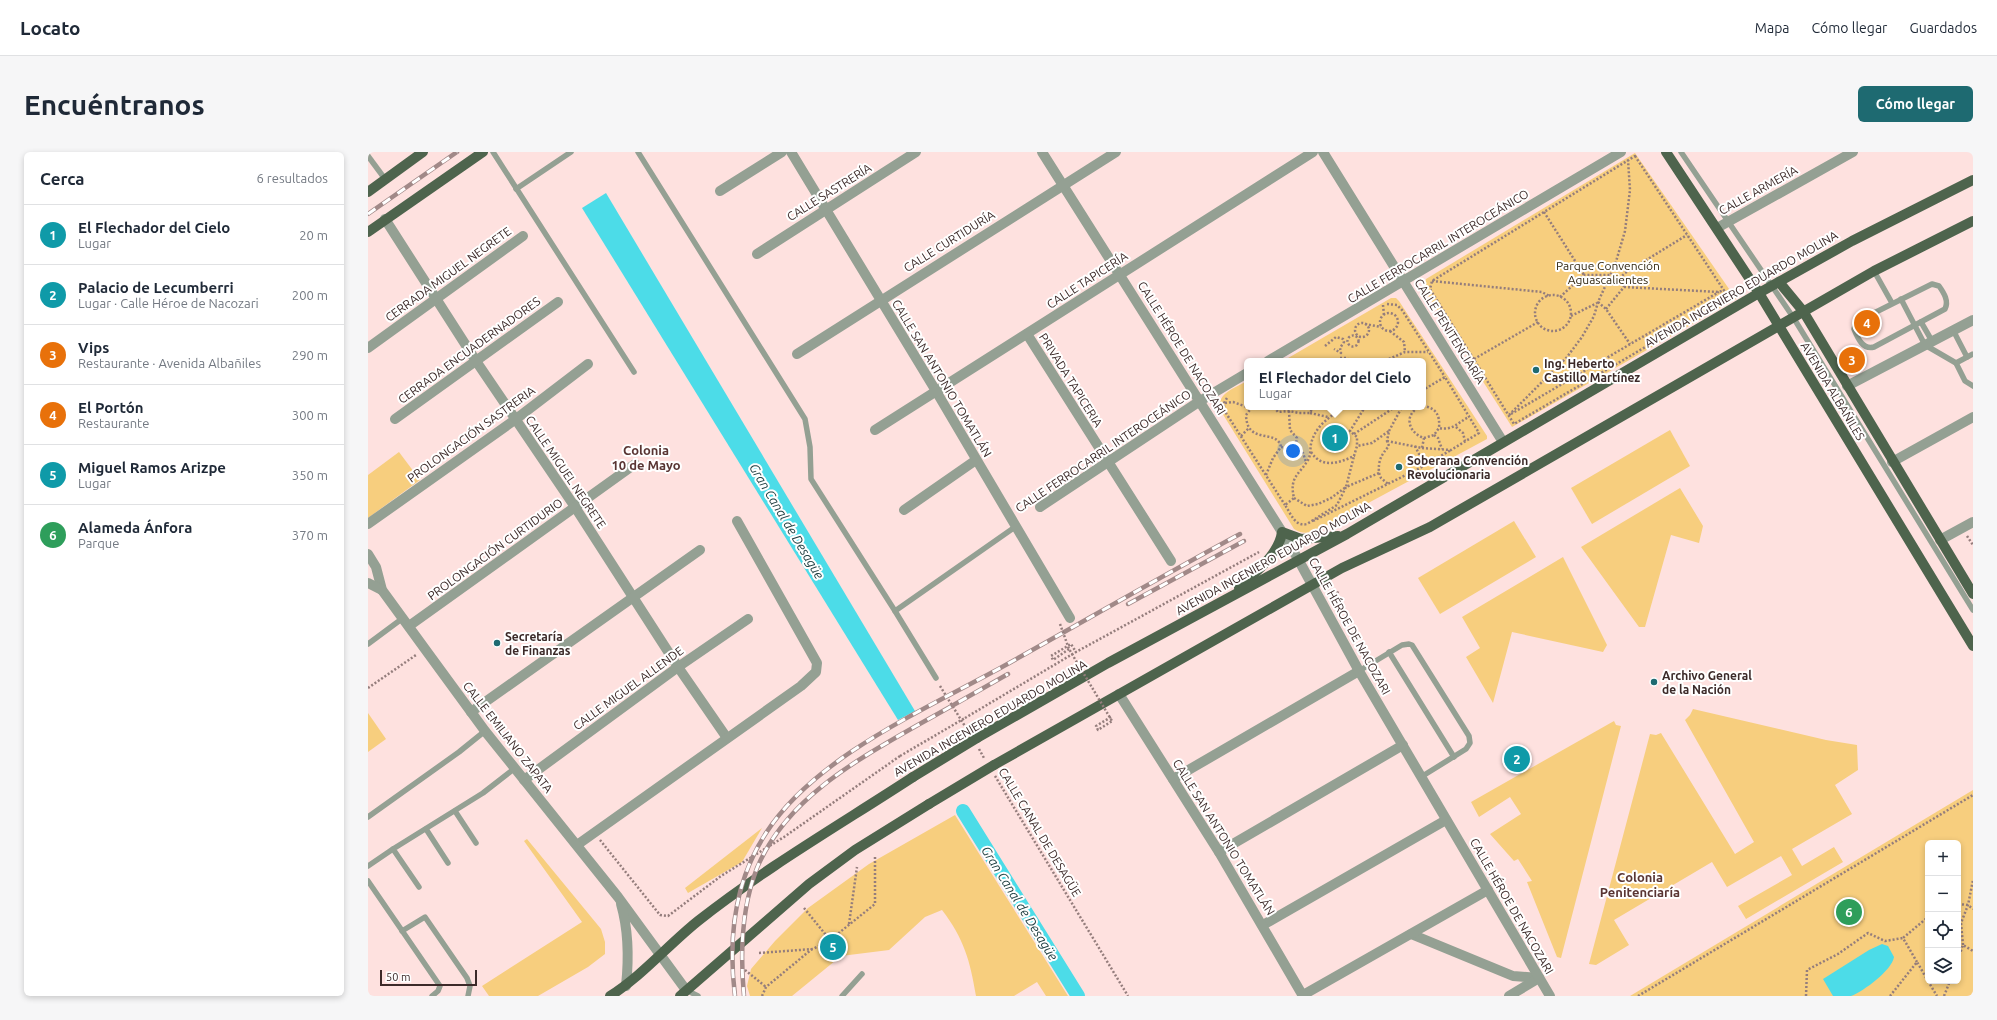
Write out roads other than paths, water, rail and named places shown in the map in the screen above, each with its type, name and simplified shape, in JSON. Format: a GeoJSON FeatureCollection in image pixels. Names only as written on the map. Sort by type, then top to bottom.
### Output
{"type":"FeatureCollection","features":[{"type":"Feature","properties":{"kind":"main road"},"geometry":{"type":"LineString","coordinates":[[368,192],[423,152]]}},
{"type":"Feature","properties":{"kind":"main road"},"geometry":{"type":"LineString","coordinates":[[368,232],[483,152]]}},
{"type":"Feature","properties":{"kind":"main road","name":"AVENIDA ALBAÑILES"},"geometry":{"type":"LineString","coordinates":[[1666,152],[1718,228],[1759,293],[1777,326],[1973,646]]}},
{"type":"Feature","properties":{"kind":"main road","name":"AVENIDA INGENIERO EDUARDO MOLINA"},"geometry":{"type":"LineString","coordinates":[[610,996],[626,986],[660,953],[697,921],[747,885],[913,777],[1298,559],[1348,534],[1759,293],[1852,241],[1973,180]]}},
{"type":"Feature","properties":{"kind":"main road"},"geometry":{"type":"LineString","coordinates":[[683,993],[809,884],[855,850],[929,804],[994,769],[1119,694],[1312,584],[1342,568],[1430,527],[1803,311],[1874,271],[1973,221]]}},
{"type":"Feature","properties":{"kind":"main road","name":"AVENIDA ALBAÑILES"},"geometry":{"type":"LineString","coordinates":[[1775,284],[1803,311],[1892,462],[1973,594]]}},
{"type":"Feature","properties":{"kind":"main road"},"geometry":{"type":"LineString","coordinates":[[1232,596],[1276,550],[1281,542],[1282,532],[1301,539],[1310,540],[1348,534]]}},
{"type":"Feature","properties":{"kind":"street"},"geometry":{"type":"LineString","coordinates":[[720,191],[782,152]]}},
{"type":"Feature","properties":{"kind":"street","name":"CALLE SAN ANTONIO TOMATLÁN"},"geometry":{"type":"LineString","coordinates":[[791,152],[936,391],[1070,618]]}},
{"type":"Feature","properties":{"kind":"street","name":"CALLE SASTRERÍA"},"geometry":{"type":"LineString","coordinates":[[757,254],[916,152]]}},
{"type":"Feature","properties":{"kind":"street","name":"CALLE HÉROE DE NACOZARI"},"geometry":{"type":"LineString","coordinates":[[1042,152],[1282,532],[1359,671],[1550,996]]}},
{"type":"Feature","properties":{"kind":"street","name":"CALLE CURTIDURÍA"},"geometry":{"type":"LineString","coordinates":[[797,354],[880,299],[1116,152]]}},
{"type":"Feature","properties":{"kind":"street","name":"CALLE TAPICERÍA"},"geometry":{"type":"LineString","coordinates":[[875,430],[1313,152]]}},
{"type":"Feature","properties":{"kind":"street","name":"CALLE PENITENCIARÍA"},"geometry":{"type":"LineString","coordinates":[[1324,152],[1503,442]]}},
{"type":"Feature","properties":{"kind":"street","name":"CALLE FERROCARRIL INTEROCEÁNICO"},"geometry":{"type":"LineString","coordinates":[[1273,358],[1621,152]]}},
{"type":"Feature","properties":{"kind":"street","name":"CALLE ARMERÍA"},"geometry":{"type":"LineString","coordinates":[[1718,228],[1853,152]]}},
{"type":"Feature","properties":{"kind":"street","name":"CALLE MIGUEL NEGRETE"},"geometry":{"type":"LineString","coordinates":[[385,219],[435,299],[575,507],[678,667],[727,738]]}},
{"type":"Feature","properties":{"kind":"street","name":"CERRADA MIGUEL NEGRETE"},"geometry":{"type":"LineString","coordinates":[[368,348],[523,236]]}},
{"type":"Feature","properties":{"kind":"street","name":"CERRADA ENCUADERNADORES"},"geometry":{"type":"LineString","coordinates":[[395,419],[558,302]]}},
{"type":"Feature","properties":{"kind":"street"},"geometry":{"type":"LineString","coordinates":[[1847,386],[1973,320]]}},
{"type":"Feature","properties":{"kind":"street","name":"PRIVADA TAPICERIA"},"geometry":{"type":"LineString","coordinates":[[1027,334],[1107,462],[1172,561]]}},
{"type":"Feature","properties":{"kind":"street","name":"PROLONGACIÓN SASTRERIA"},"geometry":{"type":"LineString","coordinates":[[368,524],[516,419],[588,364]]}},
{"type":"Feature","properties":{"kind":"street","name":"CALLE FERROCARRIL INTEROCEÁNICO"},"geometry":{"type":"LineString","coordinates":[[1040,507],[1200,401],[1244,375]]}},
{"type":"Feature","properties":{"kind":"street"},"geometry":{"type":"LineString","coordinates":[[1892,462],[1973,417]]}},
{"type":"Feature","properties":{"kind":"street"},"geometry":{"type":"LineString","coordinates":[[904,510],[976,460]]}},
{"type":"Feature","properties":{"kind":"street","name":"PROLONGACIÓN CURTIDURIO"},"geometry":{"type":"LineString","coordinates":[[406,622],[575,507],[635,464]]}},
{"type":"Feature","properties":{"kind":"street"},"geometry":{"type":"LineString","coordinates":[[577,845],[801,686],[816,672],[817,663],[737,521]]}},
{"type":"Feature","properties":{"kind":"street"},"geometry":{"type":"LineString","coordinates":[[1940,540],[1973,522]]}},
{"type":"Feature","properties":{"kind":"street"},"geometry":{"type":"LineString","coordinates":[[471,712],[632,596],[700,550]]}},
{"type":"Feature","properties":{"kind":"street","name":"CALLE EMILIANO ZAPATA"},"geometry":{"type":"LineString","coordinates":[[368,554],[376,567],[382,590],[485,731],[618,897],[660,953],[683,993]]}},
{"type":"Feature","properties":{"kind":"street","name":"CALLE EMILIANO ZAPATA"},"geometry":{"type":"LineString","coordinates":[[368,583],[382,590]]}},
{"type":"Feature","properties":{"kind":"street","name":"CALLE MIGUEL ALLENDE"},"geometry":{"type":"LineString","coordinates":[[524,780],[678,667],[748,619]]}},
{"type":"Feature","properties":{"kind":"street"},"geometry":{"type":"LineString","coordinates":[[1173,779],[1359,671]]}},
{"type":"Feature","properties":{"kind":"street","name":"CALLE SAN ANTONIO TOMATLÁN"},"geometry":{"type":"LineString","coordinates":[[1119,694],[1219,852],[1263,925],[1303,996]]}},
{"type":"Feature","properties":{"kind":"street"},"geometry":{"type":"LineString","coordinates":[[1219,852],[1403,746]]}},
{"type":"Feature","properties":{"kind":"street"},"geometry":{"type":"LineString","coordinates":[[1263,925],[1446,820]]}},
{"type":"Feature","properties":{"kind":"street"},"geometry":{"type":"LineString","coordinates":[[1303,996],[1488,890]]}},
{"type":"Feature","properties":{"kind":"street","name":"CALLE EMILIANO ZAPATA"},"geometry":{"type":"LineString","coordinates":[[618,897],[624,917],[627,935],[629,958],[626,986]]}},
{"type":"Feature","properties":{"kind":"street"},"geometry":{"type":"LineString","coordinates":[[1411,934],[1513,976],[1539,978]]}},
{"type":"Feature","properties":{"kind":"street"},"geometry":{"type":"LineString","coordinates":[[1509,996],[1539,978]]}},
{"type":"Feature","properties":{"kind":"lane"},"geometry":{"type":"LineString","coordinates":[[493,152],[634,372]]}},
{"type":"Feature","properties":{"kind":"lane"},"geometry":{"type":"LineString","coordinates":[[516,189],[571,152]]}},
{"type":"Feature","properties":{"kind":"lane"},"geometry":{"type":"LineString","coordinates":[[638,152],[805,419],[810,447],[811,479],[936,678]]}},
{"type":"Feature","properties":{"kind":"lane"},"geometry":{"type":"LineString","coordinates":[[1681,152],[1728,222],[1775,284],[1793,317],[1973,610]]}},
{"type":"Feature","properties":{"kind":"lane"},"geometry":{"type":"LineString","coordinates":[[368,156],[385,179]]}},
{"type":"Feature","properties":{"kind":"lane"},"geometry":{"type":"LineString","coordinates":[[1874,271],[1892,303]]}},
{"type":"Feature","properties":{"kind":"lane"},"geometry":{"type":"LineString","coordinates":[[1932,284],[1939,286],[1946,299],[1947,306],[1942,312],[1914,325],[1874,347],[1867,348],[1863,346],[1854,329],[1856,322],[1901,299],[1932,284]]}},
{"type":"Feature","properties":{"kind":"lane"},"geometry":{"type":"LineString","coordinates":[[1901,299],[1914,325],[1928,343],[1956,363],[1966,381],[1973,386]]}},
{"type":"Feature","properties":{"kind":"lane"},"geometry":{"type":"LineString","coordinates":[[1921,322],[1928,343]]}},
{"type":"Feature","properties":{"kind":"lane"},"geometry":{"type":"LineString","coordinates":[[1953,330],[1970,355],[1956,363]]}},
{"type":"Feature","properties":{"kind":"lane"},"geometry":{"type":"LineString","coordinates":[[895,611],[1015,527]]}},
{"type":"Feature","properties":{"kind":"lane"},"geometry":{"type":"LineString","coordinates":[[368,644],[406,622]]}},
{"type":"Feature","properties":{"kind":"lane"},"geometry":{"type":"LineString","coordinates":[[1359,671],[1389,652],[1405,644],[1409,644],[1415,648],[1470,740],[1468,747],[1421,777]]}},
{"type":"Feature","properties":{"kind":"lane"},"geometry":{"type":"LineString","coordinates":[[1389,652],[1454,757]]}},
{"type":"Feature","properties":{"kind":"lane"},"geometry":{"type":"LineString","coordinates":[[368,817],[459,752],[485,731]]}},
{"type":"Feature","properties":{"kind":"lane"},"geometry":{"type":"LineString","coordinates":[[368,866],[483,793],[515,768]]}},
{"type":"Feature","properties":{"kind":"lane"},"geometry":{"type":"LineString","coordinates":[[455,811],[476,843]]}},
{"type":"Feature","properties":{"kind":"lane"},"geometry":{"type":"LineString","coordinates":[[426,829],[448,864]]}},
{"type":"Feature","properties":{"kind":"lane"},"geometry":{"type":"LineString","coordinates":[[394,849],[419,886]]}},
{"type":"Feature","properties":{"kind":"lane"},"geometry":{"type":"LineString","coordinates":[[368,881],[440,986],[438,991],[432,996]]}},
{"type":"Feature","properties":{"kind":"lane"},"geometry":{"type":"LineString","coordinates":[[402,931],[425,917],[467,978],[470,986],[468,996]]}},
{"type":"Feature","properties":{"kind":"lane"},"geometry":{"type":"LineString","coordinates":[[842,996],[862,974]]}},
{"type":"Feature","properties":{"kind":"lane"},"geometry":{"type":"LineString","coordinates":[[683,993],[698,996]]}},
{"type":"Feature","properties":{"kind":"water"},"geometry":{"type":"Polygon","coordinates":[[[606,193],[915,711],[898,720],[582,208],[606,193]]]}},
{"type":"Feature","properties":{"kind":"water"},"geometry":{"type":"Polygon","coordinates":[[[1882,944],[1888,946],[1894,957],[1883,974],[1863,990],[1851,996],[1833,996],[1823,979],[1869,950],[1882,944]]]}},
{"type":"Feature","properties":{"kind":"waterway","name":"Gran Canal de Desagüe"},"geometry":{"type":"LineString","coordinates":[[963,811],[1078,996]]}},
{"type":"Feature","properties":{"kind":"railway"},"geometry":{"type":"LineString","coordinates":[[368,214],[457,152]]}},
{"type":"Feature","properties":{"kind":"railway"},"geometry":{"type":"LineString","coordinates":[[735,996],[732,954],[733,933],[740,891],[747,871],[755,852],[766,833],[787,806],[813,781],[842,758],[906,718],[1002,667],[1240,534]]}},
{"type":"Feature","properties":{"kind":"railway"},"geometry":{"type":"LineString","coordinates":[[1128,604],[1244,541]]}},
{"type":"Feature","properties":{"kind":"railway"},"geometry":{"type":"LineString","coordinates":[[744,996],[742,947],[748,899],[757,868],[770,844],[786,822],[804,802],[824,784],[847,768],[893,739],[1008,674]]}},
{"type":"Feature","properties":{"kind":"place","name":"El Portón"},"geometry":{"type":"Point","coordinates":[1867,323]}},
{"type":"Feature","properties":{"kind":"place","name":"Vips"},"geometry":{"type":"Point","coordinates":[1852,360]}},
{"type":"Feature","properties":{"kind":"place","name":"Ing. Heberto Castillo Martínez"},"geometry":{"type":"Point","coordinates":[1536,370]}},
{"type":"Feature","properties":{"kind":"place","name":"El Flechador del Cielo"},"geometry":{"type":"Point","coordinates":[1335,438]}},
{"type":"Feature","properties":{"kind":"place","name":"Soberana Convención Revolucionaria"},"geometry":{"type":"Point","coordinates":[1399,467]}},
{"type":"Feature","properties":{"kind":"place","name":"Secretaría de Finanzas"},"geometry":{"type":"Point","coordinates":[497,643]}},
{"type":"Feature","properties":{"kind":"place","name":"Archivo General de la Nación"},"geometry":{"type":"Point","coordinates":[1654,682]}},
{"type":"Feature","properties":{"kind":"place","name":"Palacio de Lecumberri"},"geometry":{"type":"Point","coordinates":[1517,759]}},
{"type":"Feature","properties":{"kind":"place","name":"Alameda Ánfora"},"geometry":{"type":"Point","coordinates":[1849,912]}},
{"type":"Feature","properties":{"kind":"place","name":"Miguel Ramos Arizpe"},"geometry":{"type":"Point","coordinates":[833,947]}},
{"type":"Feature","properties":{"kind":"district","name":"Colonia 10 de Mayo"},"geometry":{"type":"Point","coordinates":[646,458]}},
{"type":"Feature","properties":{"kind":"district","name":"Colonia Penitenciaría"},"geometry":{"type":"Point","coordinates":[1640,884]}},
{"type":"Feature","properties":{"kind":"park label","name":"Parque Convención Aguascalientes"},"geometry":{"type":"Point","coordinates":[1608,272]}}]}
